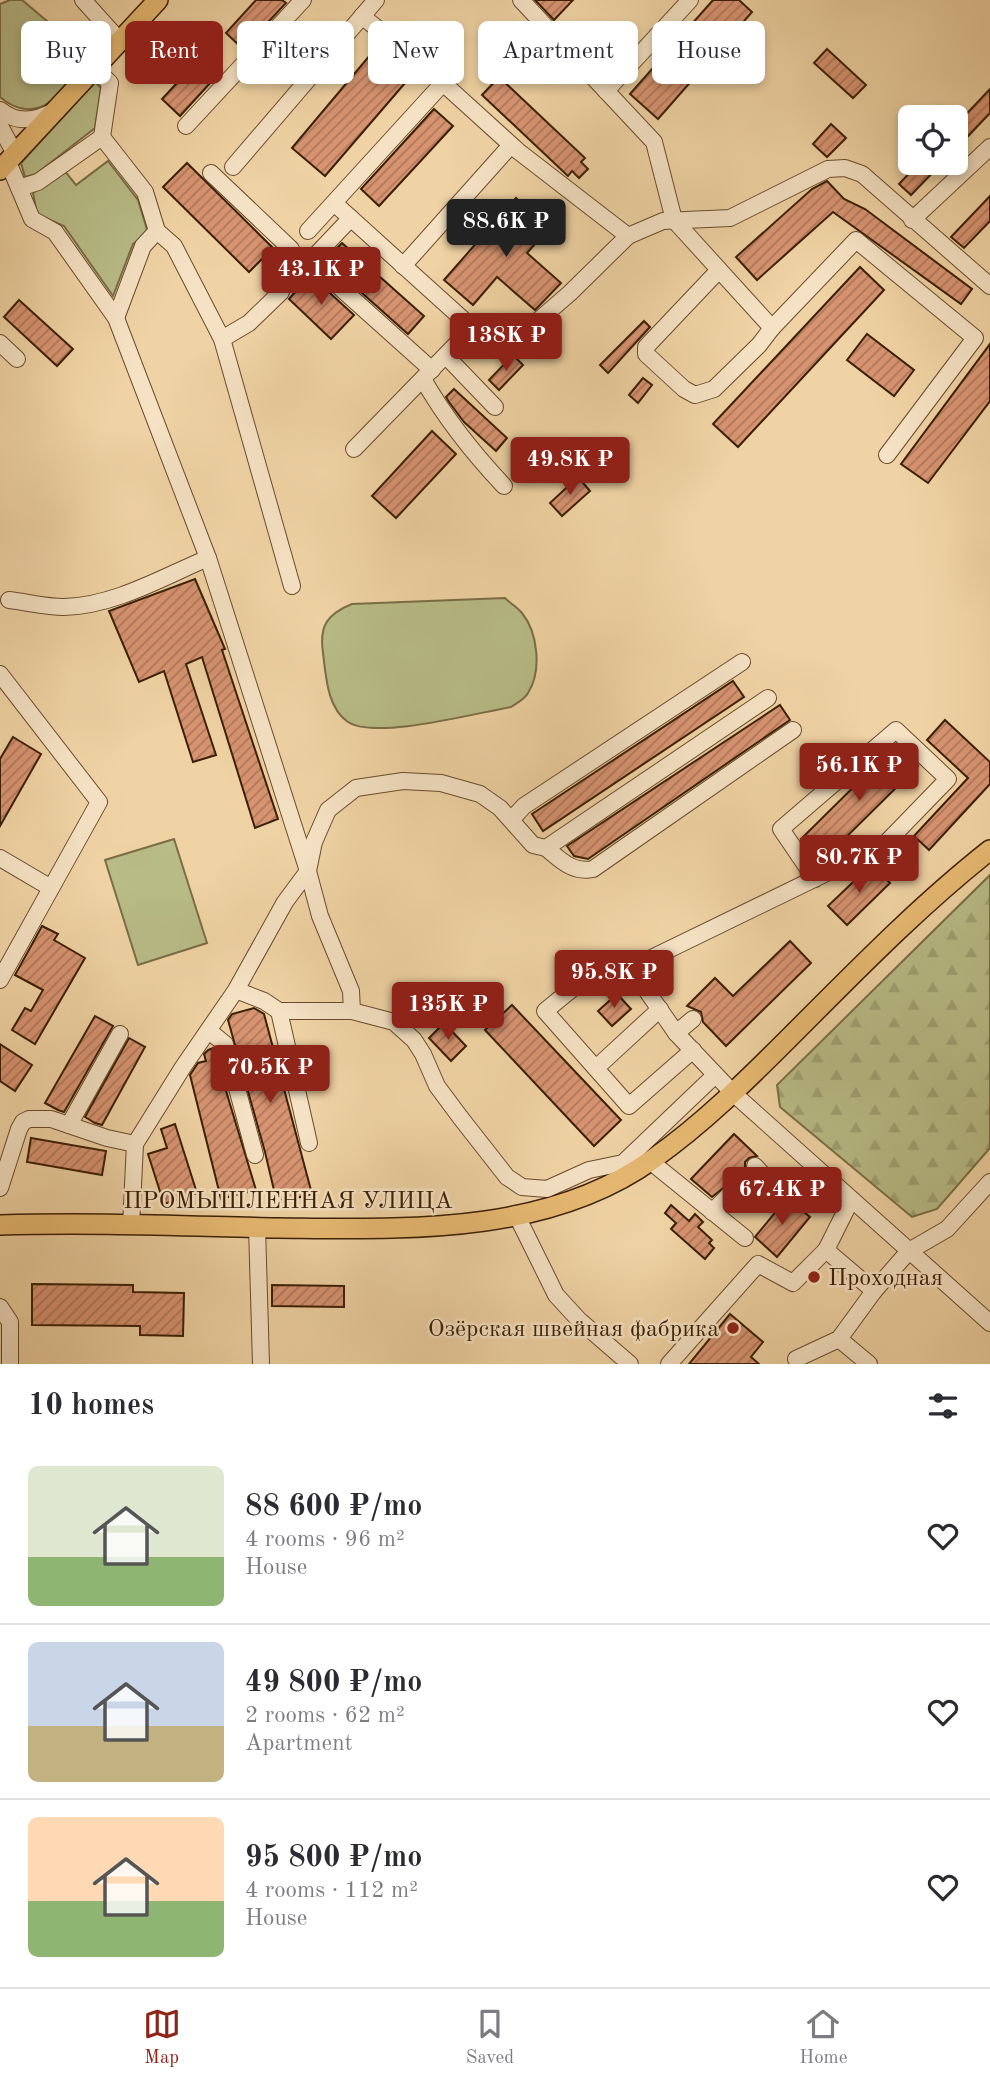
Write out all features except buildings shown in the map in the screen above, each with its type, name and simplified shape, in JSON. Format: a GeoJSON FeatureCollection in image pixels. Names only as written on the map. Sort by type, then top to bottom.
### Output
{"type":"FeatureCollection","features":[{"type":"Feature","properties":{"kind":"main road"},"geometry":{"type":"LineString","coordinates":[[111,40],[159,0]]}},
{"type":"Feature","properties":{"kind":"main road"},"geometry":{"type":"LineString","coordinates":[[8,162],[80,84]]}},
{"type":"Feature","properties":{"kind":"main road","name":"ПРОМЫШЛЕННАЯ УЛИЦА"},"geometry":{"type":"LineString","coordinates":[[0,1225],[402,1228],[480,1221],[516,1214],[556,1205],[605,1187],[650,1161],[688,1133],[733,1093],[914,914],[990,850]]}},
{"type":"Feature","properties":{"kind":"street"},"geometry":{"type":"LineString","coordinates":[[68,0],[86,3],[114,35]]}},
{"type":"Feature","properties":{"kind":"street"},"geometry":{"type":"LineString","coordinates":[[186,125],[303,0]]}},
{"type":"Feature","properties":{"kind":"street"},"geometry":{"type":"LineString","coordinates":[[233,167],[376,0]]}},
{"type":"Feature","properties":{"kind":"street"},"geometry":{"type":"LineString","coordinates":[[521,0],[654,142],[674,220],[772,328]]}},
{"type":"Feature","properties":{"kind":"street"},"geometry":{"type":"LineString","coordinates":[[606,91],[690,0]]}},
{"type":"Feature","properties":{"kind":"street"},"geometry":{"type":"LineString","coordinates":[[362,16],[368,21]]}},
{"type":"Feature","properties":{"kind":"street"},"geometry":{"type":"LineString","coordinates":[[110,84],[102,137],[145,192],[157,231],[174,246],[222,339],[292,586]]}},
{"type":"Feature","properties":{"kind":"street"},"geometry":{"type":"LineString","coordinates":[[308,232],[442,84]]}},
{"type":"Feature","properties":{"kind":"street"},"geometry":{"type":"LineString","coordinates":[[444,84],[511,145],[628,236]]}},
{"type":"Feature","properties":{"kind":"street"},"geometry":{"type":"LineString","coordinates":[[0,110],[8,116],[24,120],[39,118],[56,110]]}},
{"type":"Feature","properties":{"kind":"street"},"geometry":{"type":"LineString","coordinates":[[0,126],[8,162],[32,219],[55,232],[116,318],[208,558],[320,916],[351,991],[352,1011]]}},
{"type":"Feature","properties":{"kind":"street"},"geometry":{"type":"LineString","coordinates":[[19,188],[38,182],[102,137]]}},
{"type":"Feature","properties":{"kind":"street"},"geometry":{"type":"LineString","coordinates":[[403,266],[511,145]]}},
{"type":"Feature","properties":{"kind":"street"},"geometry":{"type":"LineString","coordinates":[[912,220],[990,147]]}},
{"type":"Feature","properties":{"kind":"street"},"geometry":{"type":"LineString","coordinates":[[334,203],[478,333],[526,332],[628,236],[663,220],[730,218],[828,169],[837,168],[862,174],[990,286]]}},
{"type":"Feature","properties":{"kind":"street"},"geometry":{"type":"LineString","coordinates":[[211,173],[291,249],[281,292],[249,323],[222,339]]}},
{"type":"Feature","properties":{"kind":"street"},"geometry":{"type":"LineString","coordinates":[[351,218],[313,258],[316,266],[427,374],[436,403],[477,458],[504,486]]}},
{"type":"Feature","properties":{"kind":"street"},"geometry":{"type":"LineString","coordinates":[[116,318],[143,246],[157,231]]}},
{"type":"Feature","properties":{"kind":"street"},"geometry":{"type":"LineString","coordinates":[[719,270],[646,347],[646,354],[684,389],[695,395],[714,389],[759,345],[856,240],[975,338],[887,455]]}},
{"type":"Feature","properties":{"kind":"street"},"geometry":{"type":"LineString","coordinates":[[355,449],[472,328]]}},
{"type":"Feature","properties":{"kind":"street"},"geometry":{"type":"LineString","coordinates":[[0,343],[17,359]]}},
{"type":"Feature","properties":{"kind":"street"},"geometry":{"type":"LineString","coordinates":[[446,356],[495,407]]}},
{"type":"Feature","properties":{"kind":"street"},"geometry":{"type":"LineString","coordinates":[[9,600],[62,607],[86,605],[117,596],[208,558]]}},
{"type":"Feature","properties":{"kind":"street"},"geometry":{"type":"LineString","coordinates":[[512,820],[524,806],[742,662]]}},
{"type":"Feature","properties":{"kind":"street"},"geometry":{"type":"LineString","coordinates":[[0,674],[99,802],[0,981]]}},
{"type":"Feature","properties":{"kind":"street"},"geometry":{"type":"LineString","coordinates":[[546,848],[768,698]]}},
{"type":"Feature","properties":{"kind":"street"},"geometry":{"type":"LineString","coordinates":[[131,1226],[135,1144],[236,990],[285,902],[308,871],[314,842],[328,810],[356,788],[403,781],[441,783],[480,794],[512,820],[533,845],[546,848],[571,869],[584,871],[593,869],[793,730]]}},
{"type":"Feature","properties":{"kind":"street"},"geometry":{"type":"LineString","coordinates":[[693,1050],[629,1106],[545,1011],[589,975],[631,968],[815,879],[884,845],[948,779],[896,730],[781,829],[815,879]]}},
{"type":"Feature","properties":{"kind":"street"},"geometry":{"type":"LineString","coordinates":[[0,858],[51,888]]}},
{"type":"Feature","properties":{"kind":"street"},"geometry":{"type":"LineString","coordinates":[[631,968],[676,1033],[733,1093],[990,1322]]}},
{"type":"Feature","properties":{"kind":"street"},"geometry":{"type":"LineString","coordinates":[[236,990],[264,1001],[279,1011],[352,1011],[394,1022],[414,1040],[437,1086],[507,1177],[522,1187],[547,1189],[590,1170],[623,1163],[711,1079]]}},
{"type":"Feature","properties":{"kind":"street"},"geometry":{"type":"LineString","coordinates":[[596,1068],[660,1009]]}},
{"type":"Feature","properties":{"kind":"street"},"geometry":{"type":"LineString","coordinates":[[279,1011],[309,1143]]}},
{"type":"Feature","properties":{"kind":"street"},"geometry":{"type":"LineString","coordinates":[[676,1033],[693,1019]]}},
{"type":"Feature","properties":{"kind":"street"},"geometry":{"type":"LineString","coordinates":[[209,1031],[225,1044],[255,1155]]}},
{"type":"Feature","properties":{"kind":"street"},"geometry":{"type":"LineString","coordinates":[[69,1125],[120,1034]]}},
{"type":"Feature","properties":{"kind":"street"},"geometry":{"type":"LineString","coordinates":[[0,1188],[23,1122],[37,1117],[135,1144]]}},
{"type":"Feature","properties":{"kind":"street"},"geometry":{"type":"LineString","coordinates":[[650,1161],[745,1238]]}},
{"type":"Feature","properties":{"kind":"street"},"geometry":{"type":"LineString","coordinates":[[712,1212],[730,1194],[740,1202],[764,1176],[755,1166]]}},
{"type":"Feature","properties":{"kind":"street"},"geometry":{"type":"LineString","coordinates":[[796,1359],[839,1339],[874,1291],[909,1251],[947,1229],[990,1182]]}},
{"type":"Feature","properties":{"kind":"street"},"geometry":{"type":"LineString","coordinates":[[669,1364],[758,1264],[793,1283],[826,1250],[851,1200]]}},
{"type":"Feature","properties":{"kind":"street"},"geometry":{"type":"LineString","coordinates":[[516,1214],[556,1296],[579,1320],[630,1364]]}},
{"type":"Feature","properties":{"kind":"street"},"geometry":{"type":"LineString","coordinates":[[257,1227],[261,1364]]}},
{"type":"Feature","properties":{"kind":"street"},"geometry":{"type":"LineString","coordinates":[[826,1250],[874,1291]]}},
{"type":"Feature","properties":{"kind":"street"},"geometry":{"type":"LineString","coordinates":[[0,1307],[10,1322],[10,1364]]}},
{"type":"Feature","properties":{"kind":"street"},"geometry":{"type":"LineString","coordinates":[[839,1339],[869,1364]]}},
{"type":"Feature","properties":{"kind":"green space"},"geometry":{"type":"Polygon","coordinates":[[[10,0],[22,0],[47,21],[21,21],[21,84],[67,84],[52,100],[39,107],[19,108],[0,97],[0,4],[10,0]]]}},
{"type":"Feature","properties":{"kind":"green space"},"geometry":{"type":"Polygon","coordinates":[[[93,84],[101,88],[95,128],[36,174],[25,177],[21,163],[93,84]]]}},
{"type":"Feature","properties":{"kind":"green space"},"geometry":{"type":"Polygon","coordinates":[[[108,161],[138,200],[148,233],[133,244],[113,296],[64,226],[37,214],[33,193],[64,170],[76,185],[108,161]]]}},
{"type":"Feature","properties":{"kind":"green space"},"geometry":{"type":"Polygon","coordinates":[[[505,598],[527,621],[535,641],[536,652],[535,674],[527,695],[511,707],[402,727],[380,728],[361,727],[348,722],[336,709],[327,681],[322,635],[327,622],[336,612],[352,604],[505,598]]]}},
{"type":"Feature","properties":{"kind":"green space"},"geometry":{"type":"Polygon","coordinates":[[[174,839],[207,943],[138,965],[105,860],[174,839]]]}},
{"type":"Feature","properties":{"kind":"green space"},"geometry":{"type":"Polygon","coordinates":[[[990,875],[990,1148],[937,1209],[912,1217],[780,1107],[777,1085],[990,875]]]}},
{"type":"Feature","properties":{"kind":"place","name":"Проходная"},"geometry":{"type":"Point","coordinates":[814,1277]}},
{"type":"Feature","properties":{"kind":"place","name":"Озёрская швейная фабрика"},"geometry":{"type":"Point","coordinates":[733,1328]}}]}
